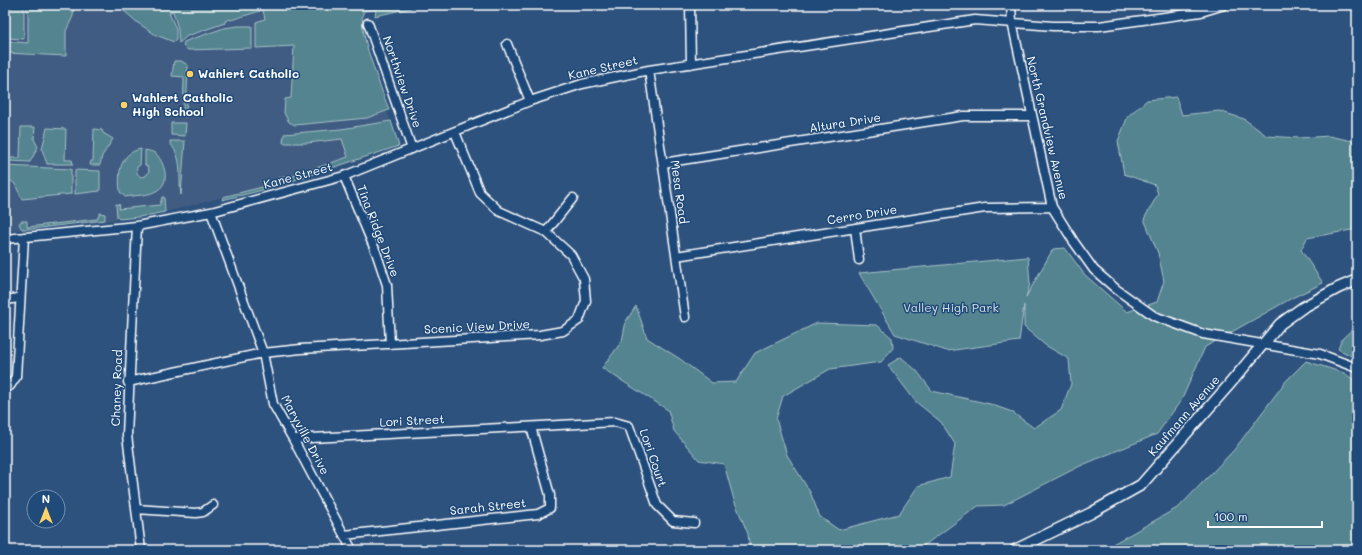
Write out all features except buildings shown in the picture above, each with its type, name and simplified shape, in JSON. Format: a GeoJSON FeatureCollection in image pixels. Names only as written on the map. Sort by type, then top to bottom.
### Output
{"type":"FeatureCollection","features":[{"type":"Feature","properties":{"kind":"main road","name":"Kaufmann Avenue"},"geometry":{"type":"LineString","coordinates":[[1015,550],[1091,513],[1140,485],[1280,324],[1302,308],[1338,288],[1357,280]]}},
{"type":"Feature","properties":{"kind":"street"},"geometry":{"type":"LineString","coordinates":[[690,5],[690,64]]}},
{"type":"Feature","properties":{"kind":"street","name":"North Grandview Avenue"},"geometry":{"type":"LineString","coordinates":[[1011,5],[1012,22],[1031,116],[1052,207],[1094,270],[1116,289],[1154,316],[1203,334],[1320,354],[1357,368]]}},
{"type":"Feature","properties":{"kind":"street","name":"Kane Street"},"geometry":{"type":"LineString","coordinates":[[5,239],[137,226],[211,212],[344,176],[530,101],[582,84],[649,70],[975,20],[1053,26],[1099,26],[1201,12],[1224,5]]}},
{"type":"Feature","properties":{"kind":"street","name":"Northview Drive"},"geometry":{"type":"LineString","coordinates":[[368,23],[412,149]]}},
{"type":"Feature","properties":{"kind":"street"},"geometry":{"type":"LineString","coordinates":[[507,44],[530,101]]}},
{"type":"Feature","properties":{"kind":"street","name":"Mesa Road"},"geometry":{"type":"LineString","coordinates":[[649,70],[685,317]]}},
{"type":"Feature","properties":{"kind":"street","name":"Altura Drive"},"geometry":{"type":"LineString","coordinates":[[663,163],[963,116],[1031,116]]}},
{"type":"Feature","properties":{"kind":"street","name":"Scenic View Drive"},"geometry":{"type":"LineString","coordinates":[[128,382],[263,353],[301,348],[540,335],[563,332],[579,320],[586,302],[584,279],[571,255],[546,232],[498,212],[480,193],[455,132]]}},
{"type":"Feature","properties":{"kind":"street","name":"Tina Ridge Drive"},"geometry":{"type":"LineString","coordinates":[[344,176],[376,252],[386,285],[390,344]]}},
{"type":"Feature","properties":{"kind":"street"},"geometry":{"type":"LineString","coordinates":[[546,232],[573,198]]}},
{"type":"Feature","properties":{"kind":"street","name":"Cerro Drive"},"geometry":{"type":"LineString","coordinates":[[676,256],[985,208],[1052,207]]}},
{"type":"Feature","properties":{"kind":"street","name":"Maryville Drive"},"geometry":{"type":"LineString","coordinates":[[211,212],[263,353],[273,404],[352,550]]}},
{"type":"Feature","properties":{"kind":"street","name":"Chaney Road"},"geometry":{"type":"LineString","coordinates":[[137,226],[128,382],[127,436],[141,550]]}},
{"type":"Feature","properties":{"kind":"street"},"geometry":{"type":"LineString","coordinates":[[855,228],[859,260]]}},
{"type":"Feature","properties":{"kind":"street"},"geometry":{"type":"LineString","coordinates":[[5,387],[10,386],[16,377],[19,298],[24,237]]}},
{"type":"Feature","properties":{"kind":"street"},"geometry":{"type":"LineString","coordinates":[[5,300],[19,298]]}},
{"type":"Feature","properties":{"kind":"street","name":"Lori Court"},"geometry":{"type":"LineString","coordinates":[[531,427],[615,422],[630,426],[657,505],[673,520],[694,523]]}},
{"type":"Feature","properties":{"kind":"street","name":"Lori Street"},"geometry":{"type":"LineString","coordinates":[[293,439],[531,427]]}},
{"type":"Feature","properties":{"kind":"street","name":"Sarah Street"},"geometry":{"type":"LineString","coordinates":[[344,535],[538,514],[550,508],[550,495],[531,427]]}},
{"type":"Feature","properties":{"kind":"street"},"geometry":{"type":"LineString","coordinates":[[136,509],[196,513],[203,512],[213,505]]}},
{"type":"Feature","properties":{"kind":"shaded area","name":"Wahlert Catholic"},"geometry":{"type":"Polygon","coordinates":[[[5,5],[351,5],[399,146],[327,171],[165,212],[107,221],[5,231],[5,5]]]}},
{"type":"Feature","properties":{"kind":"green space"},"geometry":{"type":"Polygon","coordinates":[[[5,5],[24,5],[24,39],[5,38],[5,5]]]}},
{"type":"Feature","properties":{"kind":"green space"},"geometry":{"type":"Polygon","coordinates":[[[26,5],[74,5],[73,16],[66,31],[66,56],[5,53],[5,41],[28,43],[28,15],[26,5]]]}},
{"type":"Feature","properties":{"kind":"green space"},"geometry":{"type":"Polygon","coordinates":[[[117,5],[434,5],[415,7],[375,16],[376,10],[364,11],[362,19],[366,44],[389,110],[367,118],[295,125],[289,122],[284,113],[285,99],[291,98],[294,46],[256,48],[256,22],[265,19],[263,10],[231,20],[230,19],[225,21],[225,23],[187,36],[179,43],[178,29],[173,11],[169,13],[176,29],[176,40],[174,42],[156,35],[138,23],[117,5]]]}},
{"type":"Feature","properties":{"kind":"green space"},"geometry":{"type":"Polygon","coordinates":[[[252,26],[252,48],[188,50],[183,46],[184,42],[189,40],[224,28],[252,26]]]}},
{"type":"Feature","properties":{"kind":"green space"},"geometry":{"type":"Polygon","coordinates":[[[174,61],[181,61],[188,65],[186,116],[183,116],[184,77],[172,76],[174,61]]]}},
{"type":"Feature","properties":{"kind":"green space","name":"Valley High Park"},"geometry":{"type":"Polygon","coordinates":[[[1176,97],[1182,115],[1219,111],[1244,119],[1267,136],[1299,138],[1329,136],[1357,142],[1357,229],[1307,238],[1301,250],[1323,283],[1292,298],[1205,347],[1182,399],[1157,434],[1080,466],[1004,505],[978,506],[918,550],[750,550],[748,534],[734,500],[724,464],[699,460],[674,431],[668,410],[602,368],[622,341],[626,321],[636,306],[647,338],[680,359],[712,383],[736,382],[755,353],[817,323],[877,325],[892,338],[893,348],[881,362],[830,369],[783,396],[776,419],[787,455],[810,492],[820,517],[839,530],[899,514],[918,486],[950,477],[955,444],[941,422],[916,402],[888,365],[901,357],[917,371],[932,391],[990,404],[1012,412],[1034,428],[1061,410],[1071,384],[1069,359],[1045,345],[1024,327],[1024,305],[1019,341],[947,351],[895,334],[859,273],[1028,257],[1030,284],[1026,297],[1053,249],[1065,248],[1084,274],[1127,312],[1157,302],[1164,281],[1158,253],[1144,219],[1158,194],[1155,185],[1124,174],[1118,141],[1128,116],[1147,100],[1176,97]]]}},
{"type":"Feature","properties":{"kind":"green space"},"geometry":{"type":"Polygon","coordinates":[[[391,121],[399,146],[267,189],[222,200],[223,197],[274,184],[278,178],[293,176],[348,157],[342,139],[307,143],[283,143],[284,134],[341,129],[391,121]]]}},
{"type":"Feature","properties":{"kind":"green space"},"geometry":{"type":"Polygon","coordinates":[[[171,123],[186,123],[185,136],[171,135],[171,123]]]}},
{"type":"Feature","properties":{"kind":"green space"},"geometry":{"type":"Polygon","coordinates":[[[21,127],[35,127],[34,139],[38,147],[30,162],[8,161],[8,158],[20,158],[21,127]]]}},
{"type":"Feature","properties":{"kind":"green space"},"geometry":{"type":"Polygon","coordinates":[[[47,128],[66,129],[65,160],[72,160],[73,164],[47,164],[42,149],[47,128]]]}},
{"type":"Feature","properties":{"kind":"green space"},"geometry":{"type":"Polygon","coordinates":[[[94,129],[102,130],[103,133],[113,139],[102,156],[100,165],[90,165],[91,161],[93,161],[94,129]]]}},
{"type":"Feature","properties":{"kind":"green space"},"geometry":{"type":"Polygon","coordinates":[[[170,141],[185,141],[181,195],[179,162],[170,141]]]}},
{"type":"Feature","properties":{"kind":"green space"},"geometry":{"type":"Polygon","coordinates":[[[141,149],[140,165],[137,167],[138,174],[141,177],[146,176],[149,171],[148,167],[145,165],[145,150],[147,150],[158,156],[161,160],[165,170],[165,180],[160,188],[153,193],[125,197],[120,192],[119,178],[122,165],[128,155],[141,149]]]}},
{"type":"Feature","properties":{"kind":"green space"},"geometry":{"type":"Polygon","coordinates":[[[5,166],[71,169],[71,194],[22,199],[15,184],[5,176],[5,166]]]}},
{"type":"Feature","properties":{"kind":"green space"},"geometry":{"type":"Polygon","coordinates":[[[75,170],[100,171],[100,191],[75,194],[75,170]]]}},
{"type":"Feature","properties":{"kind":"green space"},"geometry":{"type":"Polygon","coordinates":[[[162,197],[164,197],[165,212],[139,217],[119,219],[117,217],[116,204],[120,205],[119,209],[160,205],[162,197]]]}},
{"type":"Feature","properties":{"kind":"green space"},"geometry":{"type":"Polygon","coordinates":[[[100,213],[105,214],[105,220],[31,229],[22,229],[19,224],[21,221],[27,221],[27,227],[97,219],[100,213]]]}},
{"type":"Feature","properties":{"kind":"green space"},"geometry":{"type":"Polygon","coordinates":[[[1357,325],[1357,359],[1338,349],[1342,339],[1357,325]]]}},
{"type":"Feature","properties":{"kind":"green space"},"geometry":{"type":"Polygon","coordinates":[[[1306,361],[1344,373],[1357,382],[1357,550],[1102,550],[1179,507],[1234,450],[1286,381],[1306,361]]]}},
{"type":"Feature","properties":{"kind":"place","name":"Wahlert Catholic"},"geometry":{"type":"Point","coordinates":[190,74]}},
{"type":"Feature","properties":{"kind":"place","name":"Wahlert Catholic High School"},"geometry":{"type":"Point","coordinates":[124,105]}}]}
